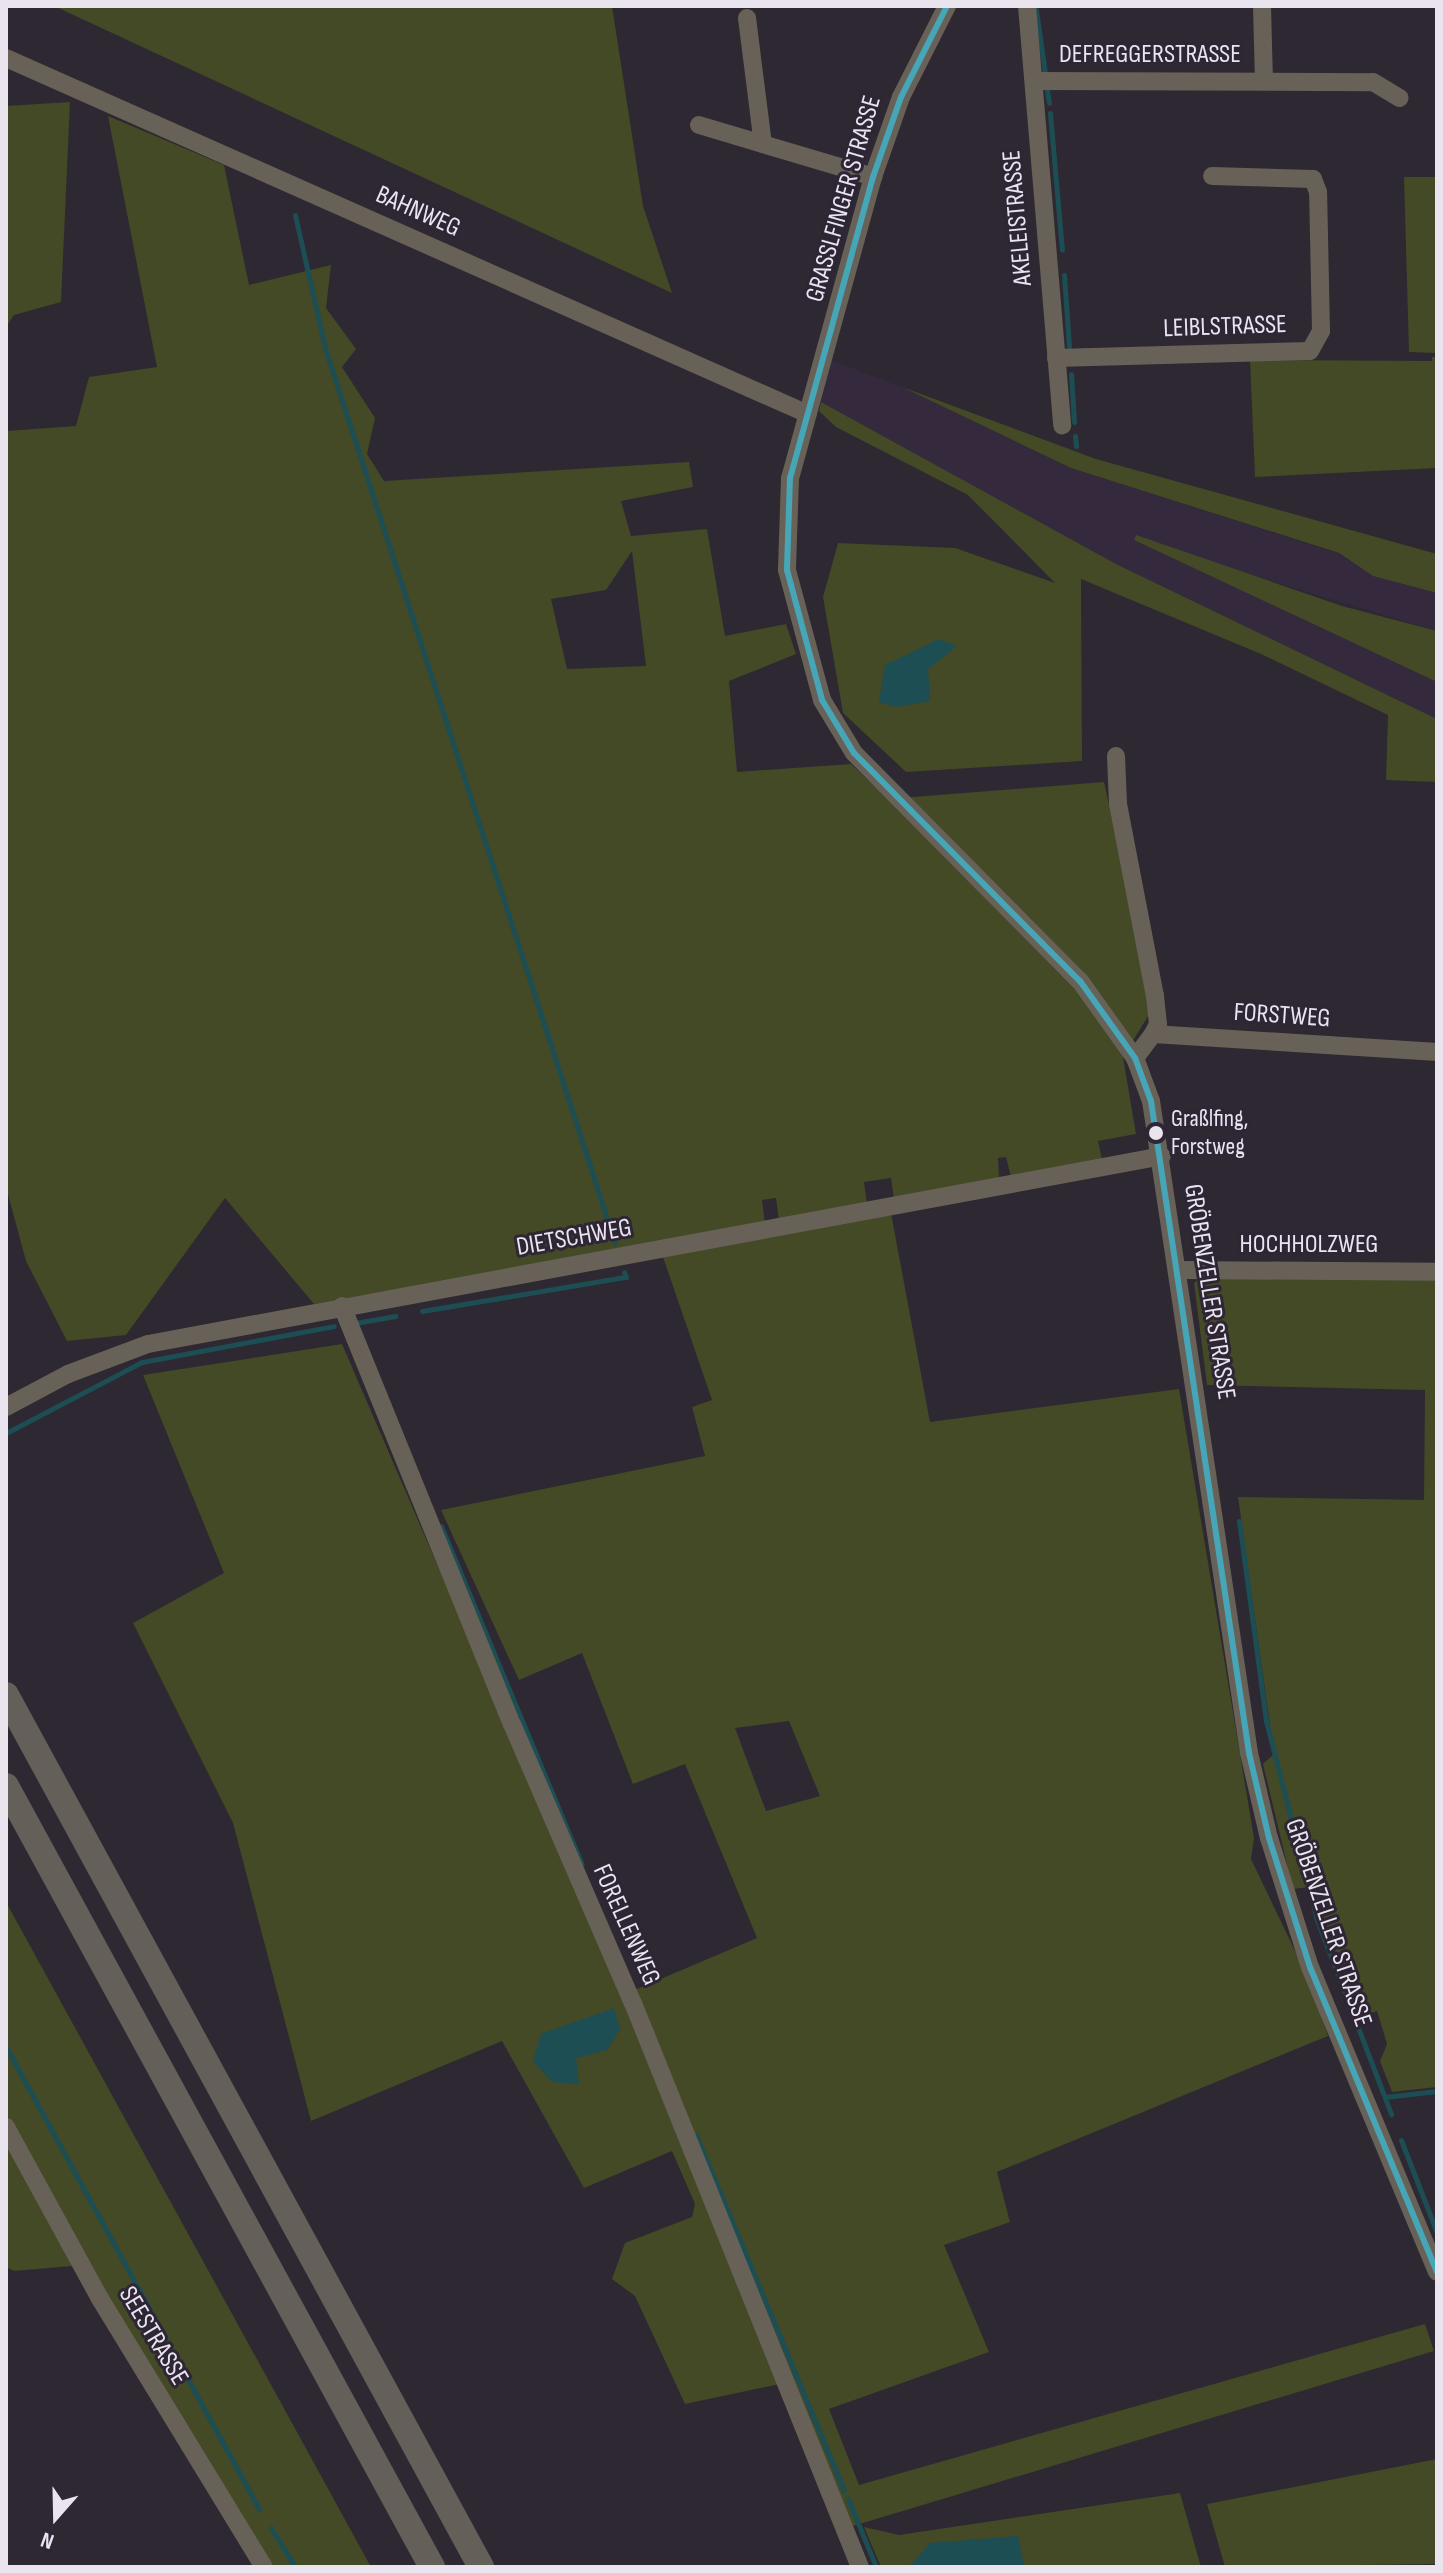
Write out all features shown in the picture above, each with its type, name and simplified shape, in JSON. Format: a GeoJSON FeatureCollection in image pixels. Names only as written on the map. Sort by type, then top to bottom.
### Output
{"type":"FeatureCollection","features":[{"type":"Feature","properties":{"kind":"highway"},"geometry":{"type":"LineString","coordinates":[[6,1695],[481,2567]]}},
{"type":"Feature","properties":{"kind":"highway"},"geometry":{"type":"LineString","coordinates":[[6,1786],[432,2567]]}},
{"type":"Feature","properties":{"kind":"street","name":"GRASSLFINGER STRASSE"},"geometry":{"type":"LineString","coordinates":[[808,414],[873,177],[901,97],[947,6]]}},
{"type":"Feature","properties":{"kind":"street","name":"AKELEISTRASSE"},"geometry":{"type":"LineString","coordinates":[[1027,6],[1062,426]]}},
{"type":"Feature","properties":{"kind":"street","name":"DEFREGGERSTRASSE"},"geometry":{"type":"LineString","coordinates":[[1262,6],[1264,81]]}},
{"type":"Feature","properties":{"kind":"street"},"geometry":{"type":"LineString","coordinates":[[747,18],[763,144]]}},
{"type":"Feature","properties":{"kind":"street","name":"BAHNWEG"},"geometry":{"type":"LineString","coordinates":[[6,58],[808,414]]}},
{"type":"Feature","properties":{"kind":"street","name":"DEFREGGERSTRASSE"},"geometry":{"type":"LineString","coordinates":[[1035,81],[1373,82],[1400,98]]}},
{"type":"Feature","properties":{"kind":"street"},"geometry":{"type":"LineString","coordinates":[[699,125],[873,177]]}},
{"type":"Feature","properties":{"kind":"street","name":"LEIBLSTRASSE"},"geometry":{"type":"LineString","coordinates":[[1056,358],[1310,351],[1321,331],[1318,192],[1313,179],[1212,176]]}},
{"type":"Feature","properties":{"kind":"street","name":"GRÖBENZELLER STRASSE"},"geometry":{"type":"LineString","coordinates":[[808,414],[790,478],[787,570],[822,700],[854,753],[1080,981],[1135,1058],[1151,1101],[1181,1270],[1249,1753],[1269,1838],[1310,1967],[1437,2272]]}},
{"type":"Feature","properties":{"kind":"street"},"geometry":{"type":"LineString","coordinates":[[1116,756],[1118,804],[1158,1024],[1135,1058]]}},
{"type":"Feature","properties":{"kind":"street","name":"FORSTWEG"},"geometry":{"type":"LineString","coordinates":[[1153,1034],[1437,1052]]}},
{"type":"Feature","properties":{"kind":"street","name":"DIETSCHWEG"},"geometry":{"type":"LineString","coordinates":[[6,1407],[68,1374],[148,1344],[1162,1156]]}},
{"type":"Feature","properties":{"kind":"street","name":"HOCHHOLZWEG"},"geometry":{"type":"LineString","coordinates":[[1181,1270],[1437,1272]]}},
{"type":"Feature","properties":{"kind":"street","name":"FORELLENWEG"},"geometry":{"type":"LineString","coordinates":[[342,1306],[524,1753],[633,2003],[860,2567]]}},
{"type":"Feature","properties":{"kind":"street","name":"SEESTRASSE"},"geometry":{"type":"LineString","coordinates":[[6,2127],[99,2297],[264,2567]]}},
{"type":"Feature","properties":{"kind":"shaded area"},"geometry":{"type":"Polygon","coordinates":[[[831,360],[902,387],[1071,468],[1339,554],[1373,576],[1437,593],[1437,631],[1135,540],[1437,682],[1437,719],[1116,564],[821,402],[831,360]]]}},
{"type":"Feature","properties":{"kind":"green space"},"geometry":{"type":"Polygon","coordinates":[[[54,6],[612,6],[643,206],[672,293],[54,6]]]}},
{"type":"Feature","properties":{"kind":"green space"},"geometry":{"type":"Polygon","coordinates":[[[70,102],[61,302],[14,315],[6,327],[6,106],[70,102]]]}},
{"type":"Feature","properties":{"kind":"green space"},"geometry":{"type":"Polygon","coordinates":[[[108,116],[224,165],[249,285],[331,265],[326,308],[356,349],[342,367],[375,418],[367,454],[384,481],[689,462],[693,487],[621,501],[631,536],[707,529],[725,636],[786,624],[796,654],[729,681],[737,772],[851,764],[888,799],[1104,782],[1153,1008],[1123,1057],[1136,1134],[1098,1141],[1102,1159],[1011,1177],[1006,1157],[998,1158],[999,1178],[894,1199],[891,1178],[864,1182],[867,1204],[779,1221],[776,1198],[762,1200],[765,1224],[314,1304],[225,1198],[126,1335],[67,1341],[26,1261],[6,1187],[6,431],[76,426],[89,377],[157,367],[108,116]],[[632,551],[606,590],[551,599],[567,669],[646,666],[632,551]]]}},
{"type":"Feature","properties":{"kind":"green space"},"geometry":{"type":"Polygon","coordinates":[[[1404,177],[1437,177],[1437,353],[1409,352],[1404,177]]]}},
{"type":"Feature","properties":{"kind":"green space"},"geometry":{"type":"Polygon","coordinates":[[[1432,357],[1437,357],[1437,468],[1255,477],[1250,360],[1432,361],[1432,357]]]}},
{"type":"Feature","properties":{"kind":"green space"},"geometry":{"type":"Polygon","coordinates":[[[902,387],[1096,459],[1437,554],[1437,593],[1373,576],[1339,553],[1071,468],[902,387]]]}},
{"type":"Feature","properties":{"kind":"green space"},"geometry":{"type":"Polygon","coordinates":[[[821,402],[1116,564],[1437,719],[1437,782],[1386,780],[1388,715],[1261,654],[1081,579],[1082,761],[906,772],[843,713],[823,597],[838,543],[955,548],[1055,583],[968,495],[836,427],[819,411],[821,402]]]}},
{"type":"Feature","properties":{"kind":"green space"},"geometry":{"type":"Polygon","coordinates":[[[1136,535],[1342,606],[1437,631],[1437,682],[1134,540],[1136,535]]]}},
{"type":"Feature","properties":{"kind":"green space"},"geometry":{"type":"Polygon","coordinates":[[[891,1213],[930,1422],[1179,1389],[1254,1838],[1251,1859],[1309,1980],[1328,2036],[997,2172],[1010,2222],[944,2245],[989,2352],[829,2409],[859,2485],[1425,2324],[1434,2351],[853,2526],[780,2384],[685,2404],[635,2296],[612,2279],[625,2243],[692,2217],[695,2204],[672,2151],[584,2188],[502,2041],[311,2121],[233,1823],[133,1623],[224,1573],[143,1375],[342,1344],[623,1995],[757,1938],[685,1764],[633,1784],[582,1653],[519,1680],[441,1510],[705,1456],[692,1407],[712,1400],[663,1257],[891,1213]],[[789,1721],[735,1728],[766,1811],[820,1796],[789,1721]]]}},
{"type":"Feature","properties":{"kind":"green space"},"geometry":{"type":"Polygon","coordinates":[[[1200,1277],[1437,1280],[1437,2087],[1392,2092],[1380,2061],[1387,2044],[1377,2011],[1362,2017],[1309,1887],[1293,1889],[1263,1764],[1274,1754],[1238,1497],[1424,1500],[1425,1390],[1207,1385],[1194,1283],[1200,1277]]]}},
{"type":"Feature","properties":{"kind":"green space"},"geometry":{"type":"Polygon","coordinates":[[[6,1902],[371,2567],[273,2567],[117,2313],[6,2114],[6,1902]]]}},
{"type":"Feature","properties":{"kind":"green space"},"geometry":{"type":"Polygon","coordinates":[[[6,2138],[72,2266],[14,2271],[6,2267],[6,2138]]]}},
{"type":"Feature","properties":{"kind":"green space"},"geometry":{"type":"Polygon","coordinates":[[[1437,2459],[1437,2564],[1225,2567],[1207,2504],[1437,2459]]]}},
{"type":"Feature","properties":{"kind":"green space"},"geometry":{"type":"Polygon","coordinates":[[[1180,2493],[1201,2567],[881,2567],[864,2527],[899,2535],[1180,2493]]]}},
{"type":"Feature","properties":{"kind":"water"},"geometry":{"type":"Polygon","coordinates":[[[939,639],[957,646],[928,669],[930,701],[896,707],[879,702],[885,665],[939,639]]]}},
{"type":"Feature","properties":{"kind":"water"},"geometry":{"type":"Polygon","coordinates":[[[614,2008],[620,2029],[607,2050],[576,2058],[579,2084],[552,2082],[533,2061],[541,2034],[614,2008]]]}},
{"type":"Feature","properties":{"kind":"water"},"geometry":{"type":"Polygon","coordinates":[[[1018,2536],[1024,2567],[909,2567],[930,2543],[1018,2536]]]}},
{"type":"Feature","properties":{"kind":"waterway"},"geometry":{"type":"LineString","coordinates":[[1036,10],[1045,73]]}},
{"type":"Feature","properties":{"kind":"waterway"},"geometry":{"type":"LineString","coordinates":[[1047,90],[1049,103]]}},
{"type":"Feature","properties":{"kind":"waterway"},"geometry":{"type":"LineString","coordinates":[[1050,113],[1062,249]]}},
{"type":"Feature","properties":{"kind":"waterway"},"geometry":{"type":"LineString","coordinates":[[295,215],[325,348],[615,1243]]}},
{"type":"Feature","properties":{"kind":"waterway"},"geometry":{"type":"LineString","coordinates":[[1064,275],[1069,347]]}},
{"type":"Feature","properties":{"kind":"waterway"},"geometry":{"type":"LineString","coordinates":[[1071,374],[1074,422]]}},
{"type":"Feature","properties":{"kind":"waterway"},"geometry":{"type":"LineString","coordinates":[[1075,436],[1076,446]]}},
{"type":"Feature","properties":{"kind":"waterway"},"geometry":{"type":"LineString","coordinates":[[422,1311],[626,1277],[624,1272]]}},
{"type":"Feature","properties":{"kind":"waterway"},"geometry":{"type":"LineString","coordinates":[[355,1323],[395,1316]]}},
{"type":"Feature","properties":{"kind":"waterway"},"geometry":{"type":"LineString","coordinates":[[6,1433],[142,1362],[334,1326]]}},
{"type":"Feature","properties":{"kind":"waterway"},"geometry":{"type":"LineString","coordinates":[[1239,1521],[1266,1721],[1317,1920],[1391,2114]]}},
{"type":"Feature","properties":{"kind":"waterway"},"geometry":{"type":"LineString","coordinates":[[441,1526],[582,1864]]}},
{"type":"Feature","properties":{"kind":"waterway"},"geometry":{"type":"LineString","coordinates":[[6,2047],[259,2509]]}},
{"type":"Feature","properties":{"kind":"waterway"},"geometry":{"type":"LineString","coordinates":[[1385,2097],[1437,2091]]}},
{"type":"Feature","properties":{"kind":"waterway"},"geometry":{"type":"LineString","coordinates":[[696,2135],[844,2490]]}},
{"type":"Feature","properties":{"kind":"waterway"},"geometry":{"type":"LineString","coordinates":[[1401,2140],[1437,2233]]}},
{"type":"Feature","properties":{"kind":"waterway"},"geometry":{"type":"LineString","coordinates":[[848,2499],[876,2567]]}},
{"type":"Feature","properties":{"kind":"waterway"},"geometry":{"type":"LineString","coordinates":[[271,2528],[295,2567]]}},
{"type":"Feature","properties":{"kind":"transit line"},"geometry":{"type":"LineString","coordinates":[[947,6],[901,97],[873,177],[790,478],[787,570],[822,700],[854,753],[1080,981],[1135,1058],[1151,1101],[1249,1753],[1269,1838],[1310,1967],[1437,2272]]}},
{"type":"Feature","properties":{"kind":"place","name":"Graßlfing, Forstweg"},"geometry":{"type":"Point","coordinates":[1156,1133]}}]}
